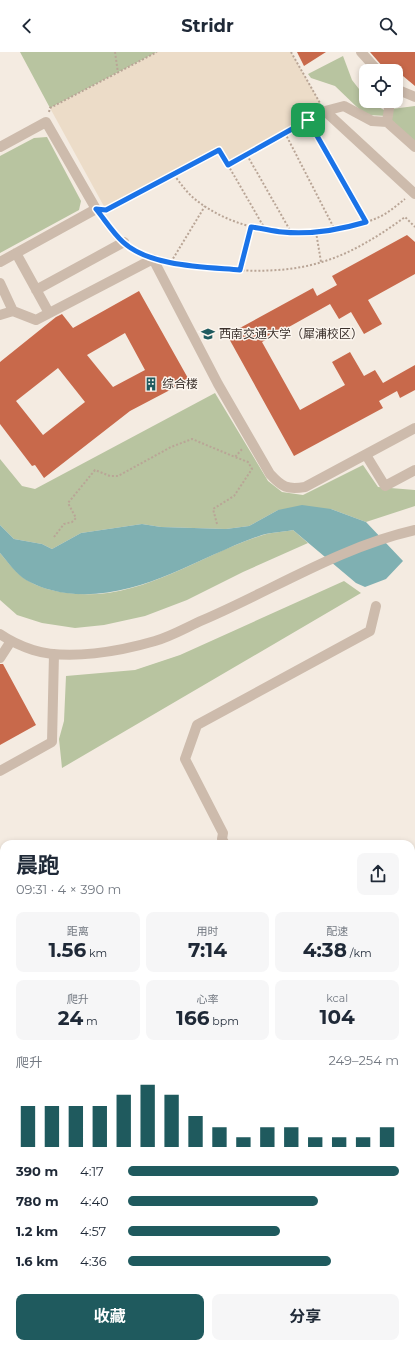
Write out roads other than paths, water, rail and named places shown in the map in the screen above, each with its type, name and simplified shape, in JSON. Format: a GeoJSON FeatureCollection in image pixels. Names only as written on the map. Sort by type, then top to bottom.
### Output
{"type":"FeatureCollection","features":[{"type":"Feature","properties":{"kind":"street"},"geometry":{"type":"LineString","coordinates":[[361,52],[372,64]]}},
{"type":"Feature","properties":{"kind":"street"},"geometry":{"type":"LineString","coordinates":[[403,92],[415,97]]}},
{"type":"Feature","properties":{"kind":"street"},"geometry":{"type":"LineString","coordinates":[[414,193],[325,111],[344,106],[372,121],[387,122],[415,147]]}},
{"type":"Feature","properties":{"kind":"street"},"geometry":{"type":"LineString","coordinates":[[387,122],[389,108]]}},
{"type":"Feature","properties":{"kind":"street"},"geometry":{"type":"LineString","coordinates":[[0,147],[46,122],[96,209],[0,262]]}},
{"type":"Feature","properties":{"kind":"street"},"geometry":{"type":"LineString","coordinates":[[36,290],[124,242]]}},
{"type":"Feature","properties":{"kind":"street"},"geometry":{"type":"LineString","coordinates":[[16,253],[49,313]]}},
{"type":"Feature","properties":{"kind":"street"},"geometry":{"type":"LineString","coordinates":[[0,315],[13,311],[36,320],[153,259],[218,384],[270,474],[280,484],[292,489],[305,487],[415,428]]}},
{"type":"Feature","properties":{"kind":"street"},"geometry":{"type":"LineString","coordinates":[[0,283],[13,311]]}},
{"type":"Feature","properties":{"kind":"street"},"geometry":{"type":"LineString","coordinates":[[366,455],[385,486],[415,470]]}},
{"type":"Feature","properties":{"kind":"street"},"geometry":{"type":"LineString","coordinates":[[0,634],[11,641],[33,650],[54,654],[79,654],[123,649],[157,640],[213,616],[325,562],[397,534],[415,530]]}},
{"type":"Feature","properties":{"kind":"street"},"geometry":{"type":"LineString","coordinates":[[222,840],[223,833],[185,759],[197,725],[370,631],[376,606]]}},
{"type":"Feature","properties":{"kind":"street"},"geometry":{"type":"LineString","coordinates":[[0,658],[11,641]]}},
{"type":"Feature","properties":{"kind":"street"},"geometry":{"type":"LineString","coordinates":[[0,771],[52,742],[54,654]]}},
{"type":"Feature","properties":{"kind":"water"},"geometry":{"type":"Polygon","coordinates":[[[302,505],[331,509],[366,522],[403,561],[386,579],[365,587],[356,583],[293,530],[262,535],[238,544],[167,576],[143,584],[118,591],[92,594],[66,593],[50,590],[36,585],[19,575],[0,553],[0,525],[14,539],[42,544],[52,549],[81,533],[142,524],[161,527],[226,529],[249,526],[278,510],[302,505]]]}},
{"type":"Feature","properties":{"kind":"place","name":"西南交通大学（犀浦校区）"},"geometry":{"type":"Point","coordinates":[208,334]}},
{"type":"Feature","properties":{"kind":"place","name":"综合楼"},"geometry":{"type":"Point","coordinates":[151,384]}}]}
